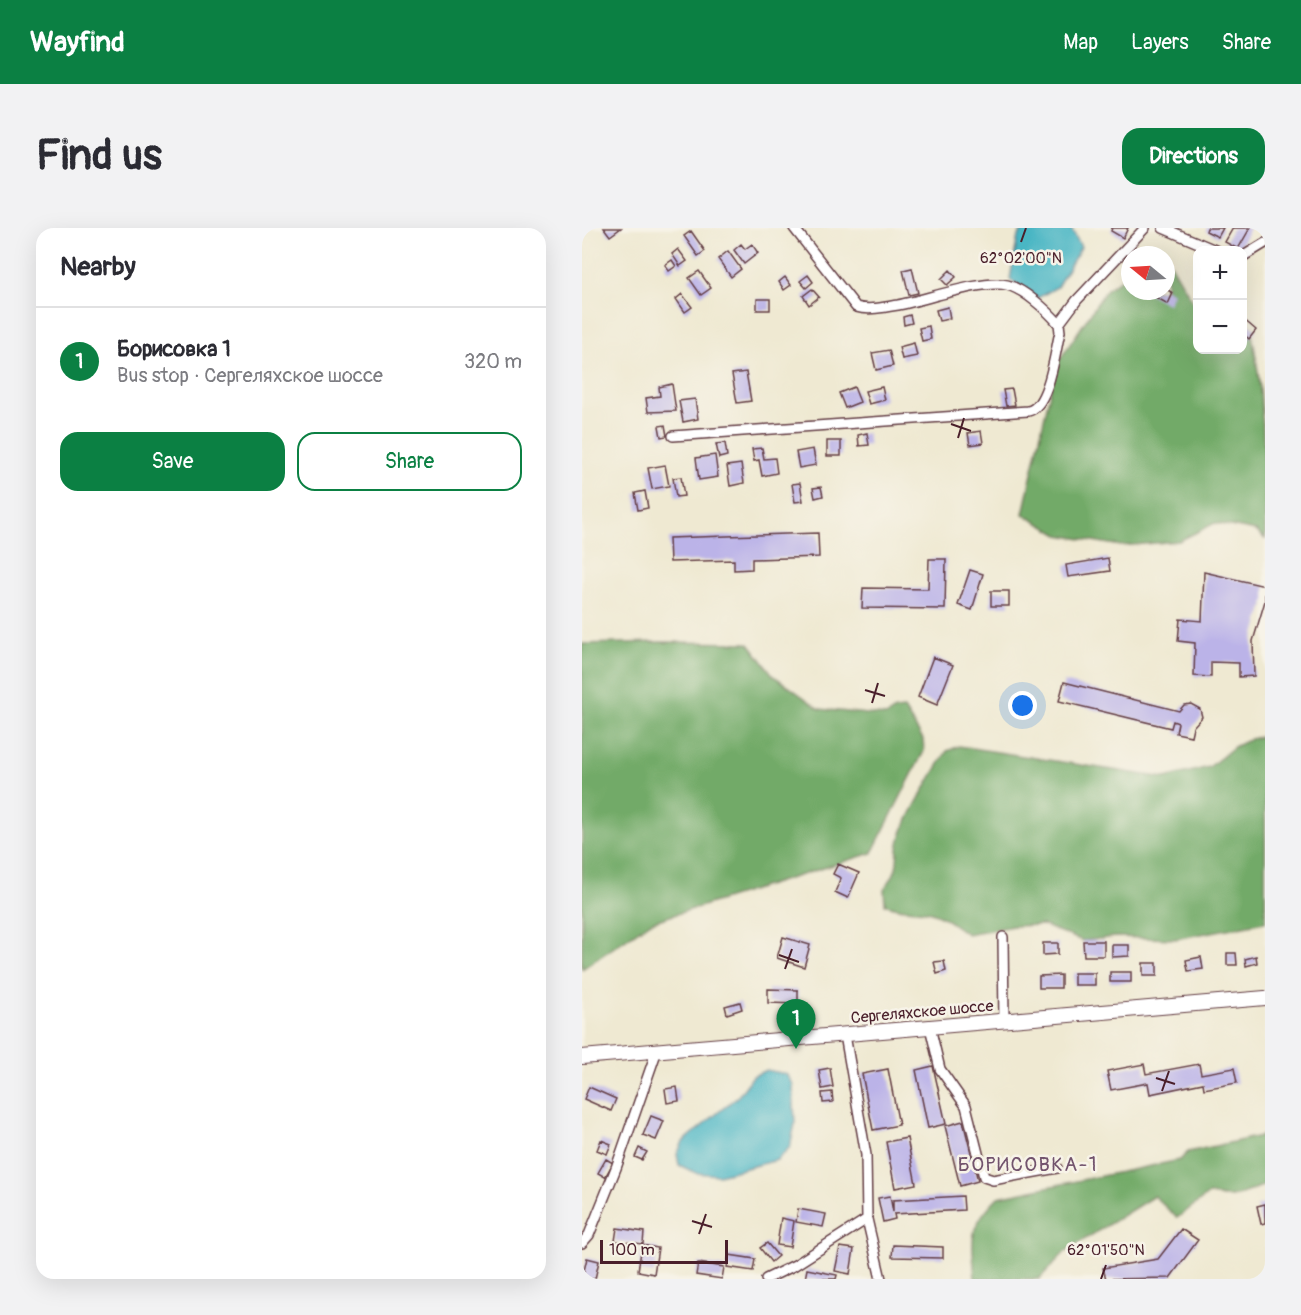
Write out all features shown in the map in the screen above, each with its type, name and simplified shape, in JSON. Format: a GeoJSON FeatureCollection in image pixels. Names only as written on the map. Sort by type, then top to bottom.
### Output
{"type":"FeatureCollection","features":[{"type":"Feature","properties":{"kind":"main road","name":"Сергеляхское шоссе"},"geometry":{"type":"LineString","coordinates":[[582,1057],[1265,998]]}},
{"type":"Feature","properties":{"kind":"street"},"geometry":{"type":"LineString","coordinates":[[673,436],[1034,410],[1043,399],[1060,332],[1059,324],[1021,292],[1008,285],[990,284],[874,309],[856,307],[794,228]]}},
{"type":"Feature","properties":{"kind":"street"},"geometry":{"type":"LineString","coordinates":[[1059,324],[1077,300],[1145,228]]}},
{"type":"Feature","properties":{"kind":"street"},"geometry":{"type":"LineString","coordinates":[[1163,228],[1206,246]]}},
{"type":"Feature","properties":{"kind":"street"},"geometry":{"type":"LineString","coordinates":[[1247,254],[1265,243]]}},
{"type":"Feature","properties":{"kind":"street"},"geometry":{"type":"LineString","coordinates":[[1003,937],[1004,1021]]}},
{"type":"Feature","properties":{"kind":"street"},"geometry":{"type":"LineString","coordinates":[[930,1027],[939,1069],[966,1106],[984,1177],[993,1180],[1057,1168]]}},
{"type":"Feature","properties":{"kind":"street"},"geometry":{"type":"LineString","coordinates":[[845,1035],[866,1155],[867,1219],[881,1279]]}},
{"type":"Feature","properties":{"kind":"street"},"geometry":{"type":"LineString","coordinates":[[582,1243],[589,1235],[616,1168],[657,1050]]}},
{"type":"Feature","properties":{"kind":"street"},"geometry":{"type":"LineString","coordinates":[[766,1279],[795,1264],[867,1219]]}},
{"type":"Feature","properties":{"kind":"green space"},"geometry":{"type":"Polygon","coordinates":[[[1175,271],[1193,302],[1193,354],[1247,354],[1247,332],[1252,335],[1262,410],[1265,539],[1256,531],[1215,523],[1179,541],[1121,546],[1059,535],[1023,514],[1056,365],[1106,290],[1121,279],[1121,300],[1175,300],[1175,271]]]}},
{"type":"Feature","properties":{"kind":"green space"},"geometry":{"type":"Polygon","coordinates":[[[749,643],[773,675],[820,709],[886,716],[895,710],[904,709],[923,739],[924,751],[872,853],[651,922],[582,969],[582,644],[749,643]]]}},
{"type":"Feature","properties":{"kind":"green space"},"geometry":{"type":"Polygon","coordinates":[[[1265,736],[1265,922],[1175,939],[1115,937],[1083,941],[1042,925],[1013,926],[967,934],[936,914],[885,904],[884,889],[896,867],[902,833],[947,751],[959,746],[1165,778],[1209,767],[1234,747],[1250,739],[1265,736]]]}},
{"type":"Feature","properties":{"kind":"green space"},"geometry":{"type":"Polygon","coordinates":[[[1265,1135],[1265,1185],[1232,1197],[1209,1194],[1177,1218],[1154,1196],[1066,1251],[1039,1279],[975,1279],[973,1243],[976,1226],[998,1197],[1180,1160],[1188,1152],[1265,1135]]]}},
{"type":"Feature","properties":{"kind":"water"},"geometry":{"type":"Polygon","coordinates":[[[1025,228],[1071,228],[1081,247],[1057,287],[1036,299],[1010,279],[1018,236],[1025,228]]]}},
{"type":"Feature","properties":{"kind":"water"},"geometry":{"type":"Polygon","coordinates":[[[766,1070],[786,1074],[793,1084],[795,1124],[790,1147],[777,1160],[719,1175],[696,1173],[679,1165],[677,1154],[683,1142],[739,1095],[753,1076],[766,1070]]]}},
{"type":"Feature","properties":{"kind":"building"},"geometry":{"type":"Polygon","coordinates":[[[604,228],[621,228],[610,236],[604,228]]]}},
{"type":"Feature","properties":{"kind":"building"},"geometry":{"type":"Polygon","coordinates":[[[1112,228],[1128,228],[1123,238],[1111,231],[1112,228]]]}},
{"type":"Feature","properties":{"kind":"building"},"geometry":{"type":"Polygon","coordinates":[[[1207,228],[1223,228],[1218,237],[1206,231],[1207,228]]]}},
{"type":"Feature","properties":{"kind":"building"},"geometry":{"type":"Polygon","coordinates":[[[1233,228],[1250,228],[1240,246],[1232,246],[1225,242],[1233,228]]]}},
{"type":"Feature","properties":{"kind":"building"},"geometry":{"type":"Polygon","coordinates":[[[691,231],[705,251],[698,256],[684,236],[691,231]]]}},
{"type":"Feature","properties":{"kind":"building"},"geometry":{"type":"Polygon","coordinates":[[[741,244],[745,249],[752,244],[758,253],[744,264],[734,250],[741,244]]]}},
{"type":"Feature","properties":{"kind":"building"},"geometry":{"type":"Polygon","coordinates":[[[678,249],[687,261],[680,266],[672,254],[678,249]]]}},
{"type":"Feature","properties":{"kind":"building"},"geometry":{"type":"Polygon","coordinates":[[[728,251],[741,269],[731,277],[718,259],[728,251]]]}},
{"type":"Feature","properties":{"kind":"building"},"geometry":{"type":"Polygon","coordinates":[[[672,260],[676,266],[669,271],[665,265],[672,260]]]}},
{"type":"Feature","properties":{"kind":"building"},"geometry":{"type":"Polygon","coordinates":[[[912,268],[918,293],[909,295],[903,270],[912,268]]]}},
{"type":"Feature","properties":{"kind":"building"},"geometry":{"type":"Polygon","coordinates":[[[950,270],[956,277],[947,285],[941,279],[950,270]]]}},
{"type":"Feature","properties":{"kind":"building"},"geometry":{"type":"Polygon","coordinates":[[[699,271],[711,288],[701,295],[689,278],[699,271]]]}},
{"type":"Feature","properties":{"kind":"building"},"geometry":{"type":"Polygon","coordinates":[[[808,275],[813,282],[806,288],[800,281],[808,275]]]}},
{"type":"Feature","properties":{"kind":"building"},"geometry":{"type":"Polygon","coordinates":[[[785,277],[791,285],[784,290],[779,282],[785,277]]]}},
{"type":"Feature","properties":{"kind":"building"},"geometry":{"type":"Polygon","coordinates":[[[812,289],[819,297],[809,305],[803,296],[812,289]]]}},
{"type":"Feature","properties":{"kind":"building"},"geometry":{"type":"Polygon","coordinates":[[[682,294],[692,307],[685,312],[676,299],[682,294]]]}},
{"type":"Feature","properties":{"kind":"building"},"geometry":{"type":"Polygon","coordinates":[[[757,299],[770,299],[770,310],[757,310],[757,299]]]}},
{"type":"Feature","properties":{"kind":"building"},"geometry":{"type":"Polygon","coordinates":[[[948,307],[950,319],[939,321],[936,310],[948,307]]]}},
{"type":"Feature","properties":{"kind":"building"},"geometry":{"type":"Polygon","coordinates":[[[910,315],[912,323],[904,325],[903,317],[910,315]]]}},
{"type":"Feature","properties":{"kind":"building"},"geometry":{"type":"Polygon","coordinates":[[[1247,322],[1256,330],[1249,339],[1247,337],[1247,322]]]}},
{"type":"Feature","properties":{"kind":"building"},"geometry":{"type":"Polygon","coordinates":[[[929,326],[931,339],[922,341],[919,328],[929,326]]]}},
{"type":"Feature","properties":{"kind":"building"},"geometry":{"type":"Polygon","coordinates":[[[914,343],[917,356],[902,359],[899,347],[914,343]]]}},
{"type":"Feature","properties":{"kind":"building"},"geometry":{"type":"Polygon","coordinates":[[[889,350],[893,366],[876,370],[872,353],[889,350]]]}},
{"type":"Feature","properties":{"kind":"building"},"geometry":{"type":"Polygon","coordinates":[[[746,372],[751,401],[737,403],[732,374],[746,372]]]}},
{"type":"Feature","properties":{"kind":"building"},"geometry":{"type":"Polygon","coordinates":[[[672,384],[676,411],[648,412],[646,398],[660,396],[659,387],[672,384]]]}},
{"type":"Feature","properties":{"kind":"building"},"geometry":{"type":"Polygon","coordinates":[[[854,387],[860,402],[845,408],[839,393],[854,387]]]}},
{"type":"Feature","properties":{"kind":"building"},"geometry":{"type":"Polygon","coordinates":[[[882,387],[885,400],[869,404],[865,391],[882,387]]]}},
{"type":"Feature","properties":{"kind":"building"},"geometry":{"type":"Polygon","coordinates":[[[1012,389],[1015,405],[1006,406],[1003,390],[1012,389]]]}},
{"type":"Feature","properties":{"kind":"building"},"geometry":{"type":"Polygon","coordinates":[[[695,399],[698,419],[683,422],[679,401],[695,399]]]}},
{"type":"Feature","properties":{"kind":"building"},"geometry":{"type":"Polygon","coordinates":[[[665,425],[667,436],[661,437],[659,426],[665,425]]]}},
{"type":"Feature","properties":{"kind":"building"},"geometry":{"type":"Polygon","coordinates":[[[981,431],[983,443],[970,445],[968,433],[981,431]]]}},
{"type":"Feature","properties":{"kind":"building"},"geometry":{"type":"Polygon","coordinates":[[[867,433],[869,445],[859,446],[858,435],[867,433]]]}},
{"type":"Feature","properties":{"kind":"building"},"geometry":{"type":"Polygon","coordinates":[[[827,441],[841,441],[841,456],[827,456],[827,441]]]}},
{"type":"Feature","properties":{"kind":"building"},"geometry":{"type":"Polygon","coordinates":[[[725,443],[727,456],[719,458],[716,444],[725,443]]]}},
{"type":"Feature","properties":{"kind":"building"},"geometry":{"type":"Polygon","coordinates":[[[762,448],[764,459],[775,458],[777,473],[762,476],[759,460],[754,461],[752,449],[762,448]]]}},
{"type":"Feature","properties":{"kind":"building"},"geometry":{"type":"Polygon","coordinates":[[[813,449],[816,465],[799,468],[796,452],[813,449]]]}},
{"type":"Feature","properties":{"kind":"building"},"geometry":{"type":"Polygon","coordinates":[[[715,455],[718,477],[699,480],[696,458],[715,455]]]}},
{"type":"Feature","properties":{"kind":"building"},"geometry":{"type":"Polygon","coordinates":[[[741,464],[744,483],[730,486],[727,466],[741,464]]]}},
{"type":"Feature","properties":{"kind":"building"},"geometry":{"type":"Polygon","coordinates":[[[665,465],[669,486],[652,489],[648,468],[665,465]]]}},
{"type":"Feature","properties":{"kind":"building"},"geometry":{"type":"Polygon","coordinates":[[[681,477],[684,496],[676,497],[673,478],[681,477]]]}},
{"type":"Feature","properties":{"kind":"building"},"geometry":{"type":"Polygon","coordinates":[[[800,483],[803,501],[795,502],[792,484],[800,483]]]}},
{"type":"Feature","properties":{"kind":"building"},"geometry":{"type":"Polygon","coordinates":[[[821,487],[823,496],[815,498],[813,488],[821,487]]]}},
{"type":"Feature","properties":{"kind":"building"},"geometry":{"type":"Polygon","coordinates":[[[645,491],[648,508],[638,510],[635,493],[645,491]]]}},
{"type":"Feature","properties":{"kind":"building"},"geometry":{"type":"Polygon","coordinates":[[[818,533],[819,557],[752,559],[752,569],[734,570],[734,560],[670,562],[669,538],[818,533]]]}},
{"type":"Feature","properties":{"kind":"building"},"geometry":{"type":"Polygon","coordinates":[[[1108,558],[1110,571],[1068,577],[1066,565],[1108,558]]]}},
{"type":"Feature","properties":{"kind":"building"},"geometry":{"type":"Polygon","coordinates":[[[929,559],[946,559],[945,609],[862,608],[863,588],[928,589],[929,559]]]}},
{"type":"Feature","properties":{"kind":"building"},"geometry":{"type":"Polygon","coordinates":[[[970,570],[983,574],[972,610],[958,605],[970,570]]]}},
{"type":"Feature","properties":{"kind":"building"},"geometry":{"type":"Polygon","coordinates":[[[1204,572],[1265,586],[1265,601],[1253,641],[1254,676],[1239,677],[1239,663],[1211,662],[1211,677],[1194,676],[1195,643],[1178,641],[1180,619],[1202,621],[1204,572]]]}},
{"type":"Feature","properties":{"kind":"building"},"geometry":{"type":"Polygon","coordinates":[[[991,591],[1009,591],[1009,606],[991,606],[991,591]]]}},
{"type":"Feature","properties":{"kind":"building"},"geometry":{"type":"Polygon","coordinates":[[[933,657],[953,665],[937,705],[918,697],[933,657]]]}},
{"type":"Feature","properties":{"kind":"building"},"geometry":{"type":"Polygon","coordinates":[[[1064,682],[1179,711],[1184,705],[1191,704],[1200,709],[1202,717],[1193,727],[1191,736],[1176,733],[1178,723],[1173,721],[1171,728],[1059,701],[1064,682]]]}},
{"type":"Feature","properties":{"kind":"building"},"geometry":{"type":"Polygon","coordinates":[[[838,864],[859,873],[848,898],[835,892],[841,878],[833,874],[838,864]]]}},
{"type":"Feature","properties":{"kind":"building"},"geometry":{"type":"Polygon","coordinates":[[[783,937],[810,945],[804,967],[777,958],[783,937]]]}},
{"type":"Feature","properties":{"kind":"building"},"geometry":{"type":"Polygon","coordinates":[[[1083,941],[1104,941],[1104,956],[1084,956],[1083,941]]]}},
{"type":"Feature","properties":{"kind":"building"},"geometry":{"type":"Polygon","coordinates":[[[1043,943],[1058,943],[1058,954],[1043,955],[1043,943]]]}},
{"type":"Feature","properties":{"kind":"building"},"geometry":{"type":"Polygon","coordinates":[[[1112,945],[1129,945],[1129,956],[1112,957],[1112,945]]]}},
{"type":"Feature","properties":{"kind":"building"},"geometry":{"type":"Polygon","coordinates":[[[1227,953],[1236,953],[1237,965],[1227,965],[1227,953]]]}},
{"type":"Feature","properties":{"kind":"building"},"geometry":{"type":"Polygon","coordinates":[[[1256,956],[1257,963],[1246,966],[1245,959],[1256,956]]]}},
{"type":"Feature","properties":{"kind":"building"},"geometry":{"type":"Polygon","coordinates":[[[1201,957],[1203,969],[1188,971],[1186,960],[1201,957]]]}},
{"type":"Feature","properties":{"kind":"building"},"geometry":{"type":"Polygon","coordinates":[[[944,961],[946,971],[937,974],[934,962],[944,961]]]}},
{"type":"Feature","properties":{"kind":"building"},"geometry":{"type":"Polygon","coordinates":[[[1143,963],[1157,963],[1157,976],[1143,976],[1143,963]]]}},
{"type":"Feature","properties":{"kind":"building"},"geometry":{"type":"Polygon","coordinates":[[[1110,972],[1131,972],[1131,982],[1110,982],[1110,972]]]}},
{"type":"Feature","properties":{"kind":"building"},"geometry":{"type":"Polygon","coordinates":[[[1074,973],[1095,973],[1095,985],[1074,985],[1074,973]]]}},
{"type":"Feature","properties":{"kind":"building"},"geometry":{"type":"Polygon","coordinates":[[[1061,975],[1061,988],[1039,988],[1039,976],[1061,975]]]}},
{"type":"Feature","properties":{"kind":"building"},"geometry":{"type":"Polygon","coordinates":[[[768,989],[798,990],[798,1004],[768,1003],[768,989]]]}},
{"type":"Feature","properties":{"kind":"building"},"geometry":{"type":"Polygon","coordinates":[[[740,1002],[742,1009],[727,1014],[725,1006],[740,1002]]]}},
{"type":"Feature","properties":{"kind":"building"},"geometry":{"type":"Polygon","coordinates":[[[1144,1064],[1146,1074],[1199,1064],[1201,1074],[1234,1068],[1237,1083],[1204,1089],[1203,1083],[1150,1094],[1148,1083],[1111,1090],[1107,1071],[1144,1064]]]}},
{"type":"Feature","properties":{"kind":"building"},"geometry":{"type":"Polygon","coordinates":[[[933,1066],[946,1124],[928,1128],[916,1070],[933,1066]]]}},
{"type":"Feature","properties":{"kind":"building"},"geometry":{"type":"Polygon","coordinates":[[[830,1068],[833,1087],[822,1089],[819,1070],[830,1068]]]}},
{"type":"Feature","properties":{"kind":"building"},"geometry":{"type":"Polygon","coordinates":[[[888,1069],[899,1125],[873,1130],[862,1074],[888,1069]]]}},
{"type":"Feature","properties":{"kind":"building"},"geometry":{"type":"Polygon","coordinates":[[[589,1087],[616,1099],[611,1111],[584,1099],[589,1087]]]}},
{"type":"Feature","properties":{"kind":"building"},"geometry":{"type":"Polygon","coordinates":[[[677,1087],[679,1101],[667,1103],[665,1089],[677,1087]]]}},
{"type":"Feature","properties":{"kind":"building"},"geometry":{"type":"Polygon","coordinates":[[[832,1092],[833,1102],[823,1103],[822,1093],[832,1092]]]}},
{"type":"Feature","properties":{"kind":"building"},"geometry":{"type":"Polygon","coordinates":[[[651,1116],[664,1121],[656,1140],[643,1135],[651,1116]]]}},
{"type":"Feature","properties":{"kind":"building"},"geometry":{"type":"Polygon","coordinates":[[[963,1121],[978,1181],[960,1186],[945,1126],[963,1121]]]}},
{"type":"Feature","properties":{"kind":"building"},"geometry":{"type":"Polygon","coordinates":[[[907,1138],[916,1184],[895,1188],[886,1142],[907,1138]]]}},
{"type":"Feature","properties":{"kind":"building"},"geometry":{"type":"Polygon","coordinates":[[[601,1140],[611,1144],[607,1154],[597,1150],[601,1140]]]}},
{"type":"Feature","properties":{"kind":"building"},"geometry":{"type":"Polygon","coordinates":[[[639,1148],[647,1152],[642,1160],[635,1157],[639,1148]]]}},
{"type":"Feature","properties":{"kind":"building"},"geometry":{"type":"Polygon","coordinates":[[[606,1159],[613,1163],[605,1177],[598,1173],[606,1159]]]}},
{"type":"Feature","properties":{"kind":"building"},"geometry":{"type":"Polygon","coordinates":[[[890,1196],[893,1212],[893,1200],[963,1196],[964,1210],[894,1214],[895,1219],[883,1222],[878,1198],[890,1196]]]}},
{"type":"Feature","properties":{"kind":"building"},"geometry":{"type":"Polygon","coordinates":[[[1265,1204],[1265,1223],[1261,1224],[1257,1206],[1265,1204]]]}},
{"type":"Feature","properties":{"kind":"building"},"geometry":{"type":"Polygon","coordinates":[[[798,1209],[826,1214],[823,1227],[796,1222],[798,1209]]]}},
{"type":"Feature","properties":{"kind":"building"},"geometry":{"type":"Polygon","coordinates":[[[781,1218],[794,1221],[790,1247],[777,1245],[781,1218]]]}},
{"type":"Feature","properties":{"kind":"building"},"geometry":{"type":"Polygon","coordinates":[[[617,1228],[644,1232],[643,1244],[615,1241],[617,1228]]]}},
{"type":"Feature","properties":{"kind":"building"},"geometry":{"type":"Polygon","coordinates":[[[1181,1229],[1198,1240],[1170,1278],[1106,1279],[1103,1268],[1158,1259],[1181,1229]]]}},
{"type":"Feature","properties":{"kind":"building"},"geometry":{"type":"Polygon","coordinates":[[[767,1243],[778,1256],[771,1262],[760,1248],[767,1243]]]}},
{"type":"Feature","properties":{"kind":"building"},"geometry":{"type":"Polygon","coordinates":[[[642,1245],[658,1248],[654,1274],[638,1271],[642,1245]]]}},
{"type":"Feature","properties":{"kind":"building"},"geometry":{"type":"Polygon","coordinates":[[[893,1245],[943,1247],[943,1258],[892,1257],[893,1245]]]}},
{"type":"Feature","properties":{"kind":"building"},"geometry":{"type":"Polygon","coordinates":[[[840,1247],[854,1249],[850,1274],[835,1271],[840,1247]]]}},
{"type":"Feature","properties":{"kind":"building"},"geometry":{"type":"Polygon","coordinates":[[[729,1255],[755,1259],[753,1271],[727,1267],[729,1255]]]}},
{"type":"Feature","properties":{"kind":"building"},"geometry":{"type":"Polygon","coordinates":[[[587,1258],[599,1261],[595,1279],[582,1279],[587,1258]]]}},
{"type":"Feature","properties":{"kind":"building"},"geometry":{"type":"Polygon","coordinates":[[[698,1263],[724,1267],[722,1279],[696,1275],[698,1263]]]}},
{"type":"Feature","properties":{"kind":"building"},"geometry":{"type":"Polygon","coordinates":[[[807,1269],[837,1275],[836,1279],[805,1279],[807,1269]]]}},
{"type":"Feature","properties":{"kind":"place","name":"Борисовка 1"},"geometry":{"type":"Point","coordinates":[796,1049]}},
{"type":"Feature","properties":{"kind":"district","name":"БОРИСОВКА-1"},"geometry":{"type":"Point","coordinates":[1028,1164]}}]}
